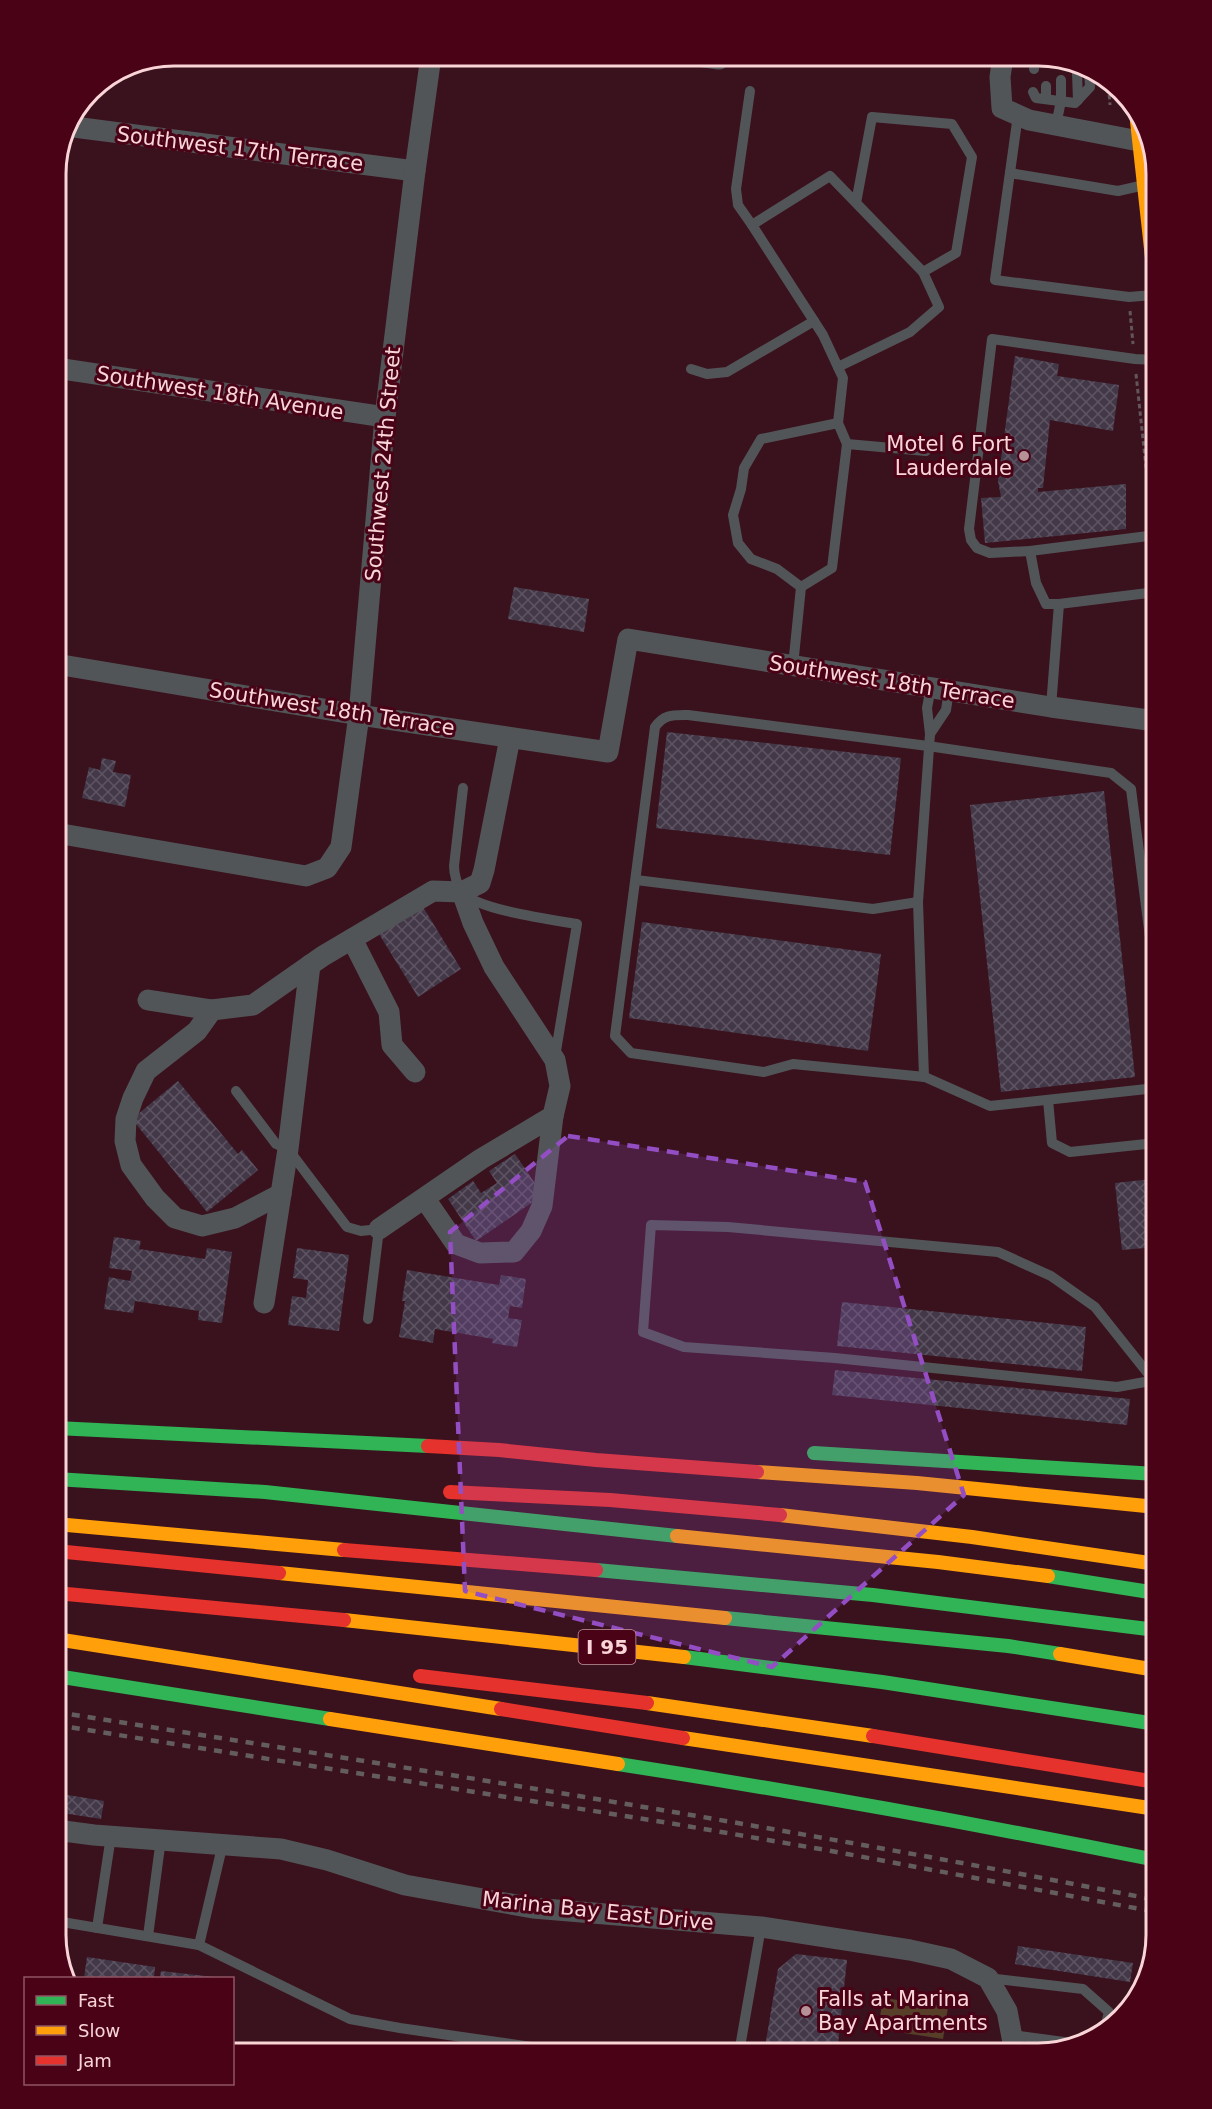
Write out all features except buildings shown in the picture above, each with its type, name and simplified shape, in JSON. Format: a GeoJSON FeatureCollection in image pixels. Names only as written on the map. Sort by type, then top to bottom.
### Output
{"type":"FeatureCollection","features":[{"type":"Feature","properties":{"kind":"main road"},"geometry":{"type":"LineString","coordinates":[[1138,134],[1146,202]]}},
{"type":"Feature","properties":{"kind":"main road"},"geometry":{"type":"LineString","coordinates":[[66,1428],[499,1450],[596,1460],[939,1485],[1146,1506]]}},
{"type":"Feature","properties":{"kind":"main road"},"geometry":{"type":"LineString","coordinates":[[499,1450],[563,1444]]}},
{"type":"Feature","properties":{"kind":"main road"},"geometry":{"type":"LineString","coordinates":[[799,1453],[1146,1473]]}},
{"type":"Feature","properties":{"kind":"main road"},"geometry":{"type":"LineString","coordinates":[[66,1480],[265,1492],[560,1525],[887,1556],[1014,1571],[1146,1591]]}},
{"type":"Feature","properties":{"kind":"main road"},"geometry":{"type":"LineString","coordinates":[[265,1492],[379,1491]]}},
{"type":"Feature","properties":{"kind":"main road"},"geometry":{"type":"LineString","coordinates":[[434,1491],[650,1503],[729,1510],[938,1533],[1146,1563]]}},
{"type":"Feature","properties":{"kind":"main road"},"geometry":{"type":"LineString","coordinates":[[66,1525],[195,1538],[775,1586],[973,1606],[1146,1629]]}},
{"type":"Feature","properties":{"kind":"main road"},"geometry":{"type":"LineString","coordinates":[[66,1552],[1008,1646],[1146,1668]]}},
{"type":"Feature","properties":{"kind":"main road","name":"I 95"},"geometry":{"type":"LineString","coordinates":[[66,1594],[574,1643],[720,1660],[960,1692],[1146,1722]]}},
{"type":"Feature","properties":{"kind":"main road"},"geometry":{"type":"LineString","coordinates":[[66,1641],[540,1716],[1146,1807]]}},
{"type":"Feature","properties":{"kind":"main road"},"geometry":{"type":"LineString","coordinates":[[149,1653],[323,1667]]}},
{"type":"Feature","properties":{"kind":"main road"},"geometry":{"type":"LineString","coordinates":[[402,1675],[602,1697],[900,1740],[1146,1780]]}},
{"type":"Feature","properties":{"kind":"main road"},"geometry":{"type":"LineString","coordinates":[[66,1678],[785,1790],[956,1820],[1146,1858]]}},
{"type":"Feature","properties":{"kind":"street","name":"Southwest 24th Street"},"geometry":{"type":"LineString","coordinates":[[66,835],[306,876],[327,868],[341,847],[360,715],[385,417],[430,66]]}},
{"type":"Feature","properties":{"kind":"street"},"geometry":{"type":"LineString","coordinates":[[1002,66],[1000,77],[1010,112],[1029,120],[1139,141]]}},
{"type":"Feature","properties":{"kind":"street","name":"Southwest 17th Terrace"},"geometry":{"type":"LineString","coordinates":[[76,127],[415,171]]}},
{"type":"Feature","properties":{"kind":"street","name":"Southwest 18th Avenue"},"geometry":{"type":"LineString","coordinates":[[66,369],[385,417]]}},
{"type":"Feature","properties":{"kind":"street","name":"Southwest 18th Terrace"},"geometry":{"type":"LineString","coordinates":[[66,666],[360,715],[608,752],[628,639],[1051,707],[1146,720]]}},
{"type":"Feature","properties":{"kind":"street"},"geometry":{"type":"LineString","coordinates":[[148,1000],[212,1010],[253,1005],[310,965],[434,891],[462,892],[480,883],[510,738]]}},
{"type":"Feature","properties":{"kind":"street"},"geometry":{"type":"LineString","coordinates":[[424,1199],[456,1244],[480,1252],[514,1252],[531,1231],[542,1206],[553,1116],[560,1086],[555,1060],[494,968],[473,923],[462,892]]}},
{"type":"Feature","properties":{"kind":"street"},"geometry":{"type":"LineString","coordinates":[[352,939],[389,1012],[392,1046],[415,1072]]}},
{"type":"Feature","properties":{"kind":"street"},"geometry":{"type":"LineString","coordinates":[[264,1304],[288,1149],[310,965]]}},
{"type":"Feature","properties":{"kind":"street"},"geometry":{"type":"LineString","coordinates":[[212,1010],[197,1031],[146,1071],[126,1119],[126,1141],[131,1165],[155,1198],[175,1218],[202,1226],[235,1218],[281,1194]]}},
{"type":"Feature","properties":{"kind":"street"},"geometry":{"type":"LineString","coordinates":[[379,1229],[481,1159],[553,1116]]}},
{"type":"Feature","properties":{"kind":"street","name":"Marina Bay East Drive"},"geometry":{"type":"LineString","coordinates":[[66,1831],[281,1849],[327,1860],[405,1885],[533,1908],[761,1927],[910,1950],[951,1959],[988,1978]]}},
{"type":"Feature","properties":{"kind":"street"},"geometry":{"type":"LineString","coordinates":[[988,1978],[1007,2011],[1013,2043]]}},
{"type":"Feature","properties":{"kind":"lane"},"geometry":{"type":"LineString","coordinates":[[1077,74],[1078,100]]}},
{"type":"Feature","properties":{"kind":"lane"},"geometry":{"type":"LineString","coordinates":[[1033,92],[1036,98],[1075,103],[1090,87],[1090,79]]}},
{"type":"Feature","properties":{"kind":"lane"},"geometry":{"type":"LineString","coordinates":[[1056,125],[1061,101],[1061,80]]}},
{"type":"Feature","properties":{"kind":"lane"},"geometry":{"type":"LineString","coordinates":[[1046,86],[1046,99]]}},
{"type":"Feature","properties":{"kind":"lane"},"geometry":{"type":"LineString","coordinates":[[750,91],[736,189],[738,205],[823,335],[843,378],[838,423],[847,444],[832,568],[801,587]]}},
{"type":"Feature","properties":{"kind":"lane"},"geometry":{"type":"LineString","coordinates":[[1010,112],[1010,173],[995,280],[1129,297],[1146,296]]}},
{"type":"Feature","properties":{"kind":"lane"},"geometry":{"type":"LineString","coordinates":[[856,203],[872,117],[952,124],[972,158],[963,221],[956,253],[923,272]]}},
{"type":"Feature","properties":{"kind":"lane"},"geometry":{"type":"LineString","coordinates":[[1010,173],[1118,191],[1144,184]]}},
{"type":"Feature","properties":{"kind":"lane"},"geometry":{"type":"LineString","coordinates":[[752,225],[830,176],[923,272],[939,307],[910,332],[838,367]]}},
{"type":"Feature","properties":{"kind":"lane"},"geometry":{"type":"LineString","coordinates":[[691,369],[707,374],[727,372],[814,321]]}},
{"type":"Feature","properties":{"kind":"lane"},"geometry":{"type":"LineString","coordinates":[[1146,360],[992,339],[969,529],[971,540],[977,548],[990,553],[1030,551],[1146,536]]}},
{"type":"Feature","properties":{"kind":"lane"},"geometry":{"type":"LineString","coordinates":[[801,587],[777,569],[751,559],[738,543],[733,515],[741,489],[744,468],[761,439],[838,423]]}},
{"type":"Feature","properties":{"kind":"lane"},"geometry":{"type":"LineString","coordinates":[[847,444],[926,451]]}},
{"type":"Feature","properties":{"kind":"lane"},"geometry":{"type":"LineString","coordinates":[[1030,551],[1036,583],[1046,604],[1146,593]]}},
{"type":"Feature","properties":{"kind":"lane"},"geometry":{"type":"LineString","coordinates":[[793,666],[801,587]]}},
{"type":"Feature","properties":{"kind":"lane"},"geometry":{"type":"LineString","coordinates":[[1051,707],[1059,604]]}},
{"type":"Feature","properties":{"kind":"lane"},"geometry":{"type":"LineString","coordinates":[[924,1077],[918,902],[930,734],[927,708],[940,689]]}},
{"type":"Feature","properties":{"kind":"lane"},"geometry":{"type":"LineString","coordinates":[[930,734],[946,710],[940,689]]}},
{"type":"Feature","properties":{"kind":"lane"},"geometry":{"type":"LineString","coordinates":[[1146,906],[1131,789],[1111,773],[928,746],[688,715],[669,715],[660,720],[655,727],[615,1036],[631,1053],[764,1072],[793,1064],[924,1077],[990,1106],[1146,1089]]}},
{"type":"Feature","properties":{"kind":"lane"},"geometry":{"type":"LineString","coordinates":[[463,788],[454,866],[454,873],[462,892],[489,907],[578,924],[555,1060]]}},
{"type":"Feature","properties":{"kind":"lane"},"geometry":{"type":"LineString","coordinates":[[636,880],[873,909],[918,902]]}},
{"type":"Feature","properties":{"kind":"lane"},"geometry":{"type":"LineString","coordinates":[[236,1091],[276,1144],[288,1149],[347,1227],[361,1231],[379,1229],[368,1319]]}},
{"type":"Feature","properties":{"kind":"lane"},"geometry":{"type":"LineString","coordinates":[[1048,1100],[1052,1143],[1070,1152],[1146,1144]]}},
{"type":"Feature","properties":{"kind":"lane"},"geometry":{"type":"LineString","coordinates":[[1146,1369],[1095,1307],[1051,1276],[998,1252],[728,1227],[651,1225],[643,1332],[684,1347],[836,1358],[1117,1386],[1146,1381]]}},
{"type":"Feature","properties":{"kind":"lane"},"geometry":{"type":"LineString","coordinates":[[97,1928],[111,1836]]}},
{"type":"Feature","properties":{"kind":"lane"},"geometry":{"type":"LineString","coordinates":[[148,1936],[161,1839]]}},
{"type":"Feature","properties":{"kind":"lane"},"geometry":{"type":"LineString","coordinates":[[199,1945],[223,1843]]}},
{"type":"Feature","properties":{"kind":"lane"},"geometry":{"type":"LineString","coordinates":[[66,1923],[199,1945],[350,2019],[503,2043]]}},
{"type":"Feature","properties":{"kind":"lane"},"geometry":{"type":"LineString","coordinates":[[741,2043],[761,1927]]}},
{"type":"Feature","properties":{"kind":"lane"},"geometry":{"type":"LineString","coordinates":[[988,1978],[1083,1989],[1109,2012],[1108,2017]]}},
{"type":"Feature","properties":{"kind":"path"},"geometry":{"type":"LineString","coordinates":[[1109,93],[1111,108]]}},
{"type":"Feature","properties":{"kind":"highlighted area"},"geometry":{"type":"Polygon","coordinates":[[[568,1136],[865,1182],[964,1495],[772,1667],[465,1591],[450,1232],[568,1136]]]}},
{"type":"Feature","properties":{"kind":"shaded area"},"geometry":{"type":"Polygon","coordinates":[[[883,1998],[948,2007],[943,2039],[878,2029],[883,1998]]]}},
{"type":"Feature","properties":{"kind":"railway"},"geometry":{"type":"LineString","coordinates":[[66,1714],[744,1824],[1146,1898]]}},
{"type":"Feature","properties":{"kind":"railway"},"geometry":{"type":"LineString","coordinates":[[66,1727],[669,1823],[1146,1910]]}},
{"type":"Feature","properties":{"kind":"traffic: fast"},"geometry":{"type":"LineString","coordinates":[[66,1428],[428,1446]]}},
{"type":"Feature","properties":{"kind":"traffic: fast"},"geometry":{"type":"LineString","coordinates":[[814,1453],[1146,1473]]}},
{"type":"Feature","properties":{"kind":"traffic: fast"},"geometry":{"type":"LineString","coordinates":[[66,1480],[265,1492],[677,1536]]}},
{"type":"Feature","properties":{"kind":"traffic: fast"},"geometry":{"type":"LineString","coordinates":[[596,1570],[873,1595],[1146,1629]]}},
{"type":"Feature","properties":{"kind":"traffic: fast"},"geometry":{"type":"LineString","coordinates":[[1048,1576],[1146,1591]]}},
{"type":"Feature","properties":{"kind":"traffic: fast"},"geometry":{"type":"LineString","coordinates":[[725,1618],[1008,1646],[1060,1654]]}},
{"type":"Feature","properties":{"kind":"traffic: fast"},"geometry":{"type":"LineString","coordinates":[[684,1657],[882,1682],[1146,1722]]}},
{"type":"Feature","properties":{"kind":"traffic: fast"},"geometry":{"type":"LineString","coordinates":[[66,1678],[330,1719]]}},
{"type":"Feature","properties":{"kind":"traffic: fast"},"geometry":{"type":"LineString","coordinates":[[618,1764],[888,1809],[1146,1858]]}},
{"type":"Feature","properties":{"kind":"traffic: slow"},"geometry":{"type":"LineString","coordinates":[[1138,135],[1146,203]]}},
{"type":"Feature","properties":{"kind":"traffic: slow"},"geometry":{"type":"LineString","coordinates":[[757,1472],[917,1483],[1146,1506]]}},
{"type":"Feature","properties":{"kind":"traffic: slow"},"geometry":{"type":"LineString","coordinates":[[780,1515],[972,1537],[1146,1563]]}},
{"type":"Feature","properties":{"kind":"traffic: slow"},"geometry":{"type":"LineString","coordinates":[[66,1525],[344,1550]]}},
{"type":"Feature","properties":{"kind":"traffic: slow"},"geometry":{"type":"LineString","coordinates":[[677,1536],[938,1562],[1048,1576]]}},
{"type":"Feature","properties":{"kind":"traffic: slow"},"geometry":{"type":"LineString","coordinates":[[279,1573],[725,1618]]}},
{"type":"Feature","properties":{"kind":"traffic: slow"},"geometry":{"type":"LineString","coordinates":[[344,1620],[684,1657]]}},
{"type":"Feature","properties":{"kind":"traffic: slow"},"geometry":{"type":"LineString","coordinates":[[66,1641],[501,1709]]}},
{"type":"Feature","properties":{"kind":"traffic: slow"},"geometry":{"type":"LineString","coordinates":[[1060,1654],[1146,1668]]}},
{"type":"Feature","properties":{"kind":"traffic: slow"},"geometry":{"type":"LineString","coordinates":[[647,1703],[873,1736]]}},
{"type":"Feature","properties":{"kind":"traffic: slow"},"geometry":{"type":"LineString","coordinates":[[330,1719],[618,1764]]}},
{"type":"Feature","properties":{"kind":"traffic: slow"},"geometry":{"type":"LineString","coordinates":[[683,1738],[1146,1807]]}},
{"type":"Feature","properties":{"kind":"traffic: jam"},"geometry":{"type":"LineString","coordinates":[[428,1446],[757,1472]]}},
{"type":"Feature","properties":{"kind":"traffic: jam"},"geometry":{"type":"LineString","coordinates":[[450,1492],[610,1500],[780,1515]]}},
{"type":"Feature","properties":{"kind":"traffic: jam"},"geometry":{"type":"LineString","coordinates":[[344,1550],[596,1570]]}},
{"type":"Feature","properties":{"kind":"traffic: jam"},"geometry":{"type":"LineString","coordinates":[[66,1552],[279,1573]]}},
{"type":"Feature","properties":{"kind":"traffic: jam"},"geometry":{"type":"LineString","coordinates":[[66,1594],[344,1620]]}},
{"type":"Feature","properties":{"kind":"traffic: jam"},"geometry":{"type":"LineString","coordinates":[[420,1676],[647,1703]]}},
{"type":"Feature","properties":{"kind":"traffic: jam"},"geometry":{"type":"LineString","coordinates":[[501,1709],[683,1738]]}},
{"type":"Feature","properties":{"kind":"traffic: jam"},"geometry":{"type":"LineString","coordinates":[[873,1736],[1146,1780]]}},
{"type":"Feature","properties":{"kind":"place","name":"Motel 6 Fort Lauderdale"},"geometry":{"type":"Point","coordinates":[1024,456]}},
{"type":"Feature","properties":{"kind":"place","name":"Falls at Marina Bay Apartments"},"geometry":{"type":"Point","coordinates":[806,2011]}}]}
